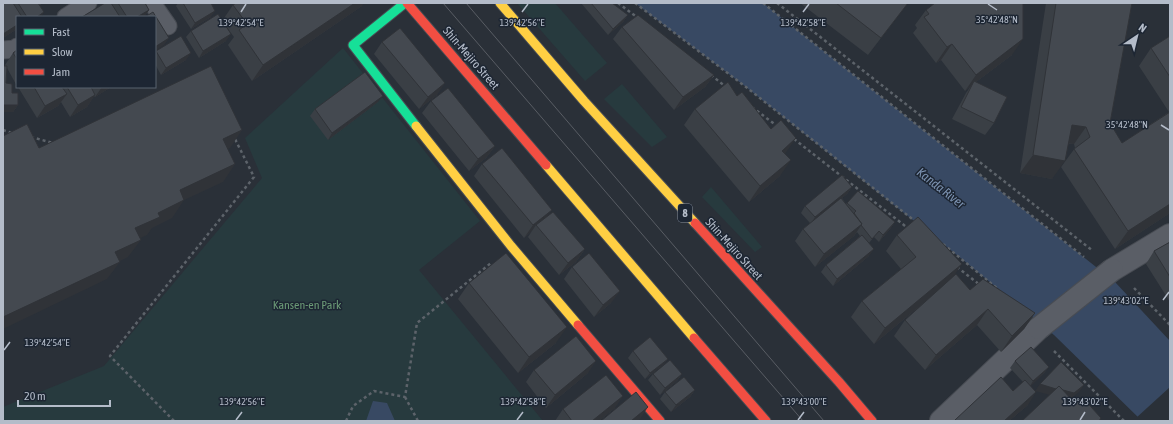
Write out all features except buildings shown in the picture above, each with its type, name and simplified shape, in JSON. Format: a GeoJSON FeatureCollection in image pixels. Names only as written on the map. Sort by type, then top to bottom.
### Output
{"type":"FeatureCollection","features":[{"type":"Feature","properties":{"kind":"main road"},"geometry":{"type":"LineString","coordinates":[[406,3],[353,45],[511,246],[660,421]]}},
{"type":"Feature","properties":{"kind":"main road","name":"Shin-Mejiro Street"},"geometry":{"type":"LineString","coordinates":[[406,3],[766,421]]}},
{"type":"Feature","properties":{"kind":"main road","name":"Shin-Mejiro Street"},"geometry":{"type":"LineString","coordinates":[[500,3],[584,101],[834,376],[872,421]]}},
{"type":"Feature","properties":{"kind":"street"},"geometry":{"type":"LineString","coordinates":[[941,421],[1037,330],[1112,270],[1170,235]]}},
{"type":"Feature","properties":{"kind":"lane"},"geometry":{"type":"LineString","coordinates":[[68,16],[88,3]]}},
{"type":"Feature","properties":{"kind":"lane"},"geometry":{"type":"LineString","coordinates":[[152,3],[168,26]]}},
{"type":"Feature","properties":{"kind":"lane"},"geometry":{"type":"LineString","coordinates":[[3,50],[16,48]]}},
{"type":"Feature","properties":{"kind":"path"},"geometry":{"type":"LineString","coordinates":[[618,3],[642,22]]}},
{"type":"Feature","properties":{"kind":"path"},"geometry":{"type":"LineString","coordinates":[[635,3],[752,92],[921,226]]}},
{"type":"Feature","properties":{"kind":"path"},"geometry":{"type":"LineString","coordinates":[[763,3],[1090,262]]}},
{"type":"Feature","properties":{"kind":"path"},"geometry":{"type":"LineString","coordinates":[[777,3],[1087,246]]}},
{"type":"Feature","properties":{"kind":"path"},"geometry":{"type":"LineString","coordinates":[[711,75],[729,89]]}},
{"type":"Feature","properties":{"kind":"path"},"geometry":{"type":"LineString","coordinates":[[748,103],[779,127]]}},
{"type":"Feature","properties":{"kind":"path"},"geometry":{"type":"LineString","coordinates":[[3,130],[17,134]]}},
{"type":"Feature","properties":{"kind":"path"},"geometry":{"type":"LineString","coordinates":[[25,136],[53,143]]}},
{"type":"Feature","properties":{"kind":"path"},"geometry":{"type":"LineString","coordinates":[[174,421],[110,356],[254,177],[234,136]]}},
{"type":"Feature","properties":{"kind":"path"},"geometry":{"type":"LineString","coordinates":[[792,137],[914,233]]}},
{"type":"Feature","properties":{"kind":"path"},"geometry":{"type":"LineString","coordinates":[[939,241],[1000,290]]}},
{"type":"Feature","properties":{"kind":"path"},"geometry":{"type":"LineString","coordinates":[[418,421],[405,397],[417,324],[511,246]]}},
{"type":"Feature","properties":{"kind":"path"},"geometry":{"type":"LineString","coordinates":[[956,266],[980,286]]}},
{"type":"Feature","properties":{"kind":"path"},"geometry":{"type":"LineString","coordinates":[[1037,330],[1124,421]]}},
{"type":"Feature","properties":{"kind":"path"},"geometry":{"type":"LineString","coordinates":[[346,421],[353,406],[374,391],[405,397]]}},
{"type":"Feature","properties":{"kind":"green space"},"geometry":{"type":"Polygon","coordinates":[[[517,3],[555,3],[607,63],[585,81],[517,3]]]}},
{"type":"Feature","properties":{"kind":"green space","name":"Kansen-en Park"},"geometry":{"type":"Polygon","coordinates":[[[343,48],[480,221],[419,270],[543,421],[3,421],[3,407],[104,366],[262,178],[245,138],[343,48]]]}},
{"type":"Feature","properties":{"kind":"green space"},"geometry":{"type":"Polygon","coordinates":[[[622,84],[667,137],[652,147],[604,99],[622,84]]]}},
{"type":"Feature","properties":{"kind":"green space"},"geometry":{"type":"Polygon","coordinates":[[[711,187],[762,247],[755,252],[702,197],[711,187]]]}},
{"type":"Feature","properties":{"kind":"water","name":"Kanda River"},"geometry":{"type":"Polygon","coordinates":[[[635,3],[763,3],[1115,282],[1170,341],[1170,421],[1142,421],[1054,335],[957,255],[746,87],[635,3]]]}},
{"type":"Feature","properties":{"kind":"water"},"geometry":{"type":"Polygon","coordinates":[[[373,401],[387,403],[395,421],[366,421],[373,401]]]}},
{"type":"Feature","properties":{"kind":"pier"},"geometry":{"type":"Polygon","coordinates":[[[1170,387],[1170,421],[1139,421],[1136,418],[1170,387]]]}},
{"type":"Feature","properties":{"kind":"tram line"},"geometry":{"type":"LineString","coordinates":[[443,3],[803,421]]}},
{"type":"Feature","properties":{"kind":"tram line"},"geometry":{"type":"LineString","coordinates":[[466,3],[824,421]]}},
{"type":"Feature","properties":{"kind":"traffic: fast"},"geometry":{"type":"LineString","coordinates":[[405,3],[353,45],[416,126]]}},
{"type":"Feature","properties":{"kind":"traffic: slow"},"geometry":{"type":"LineString","coordinates":[[500,3],[584,101],[695,223]]}},
{"type":"Feature","properties":{"kind":"traffic: slow"},"geometry":{"type":"LineString","coordinates":[[416,126],[511,246],[578,325]]}},
{"type":"Feature","properties":{"kind":"traffic: slow"},"geometry":{"type":"LineString","coordinates":[[546,165],[694,338]]}},
{"type":"Feature","properties":{"kind":"traffic: jam"},"geometry":{"type":"LineString","coordinates":[[407,3],[546,165]]}},
{"type":"Feature","properties":{"kind":"traffic: jam"},"geometry":{"type":"LineString","coordinates":[[695,223],[839,382],[872,421]]}},
{"type":"Feature","properties":{"kind":"traffic: jam"},"geometry":{"type":"LineString","coordinates":[[578,325],[660,421]]}},
{"type":"Feature","properties":{"kind":"traffic: jam"},"geometry":{"type":"LineString","coordinates":[[694,338],[766,421]]}}]}
